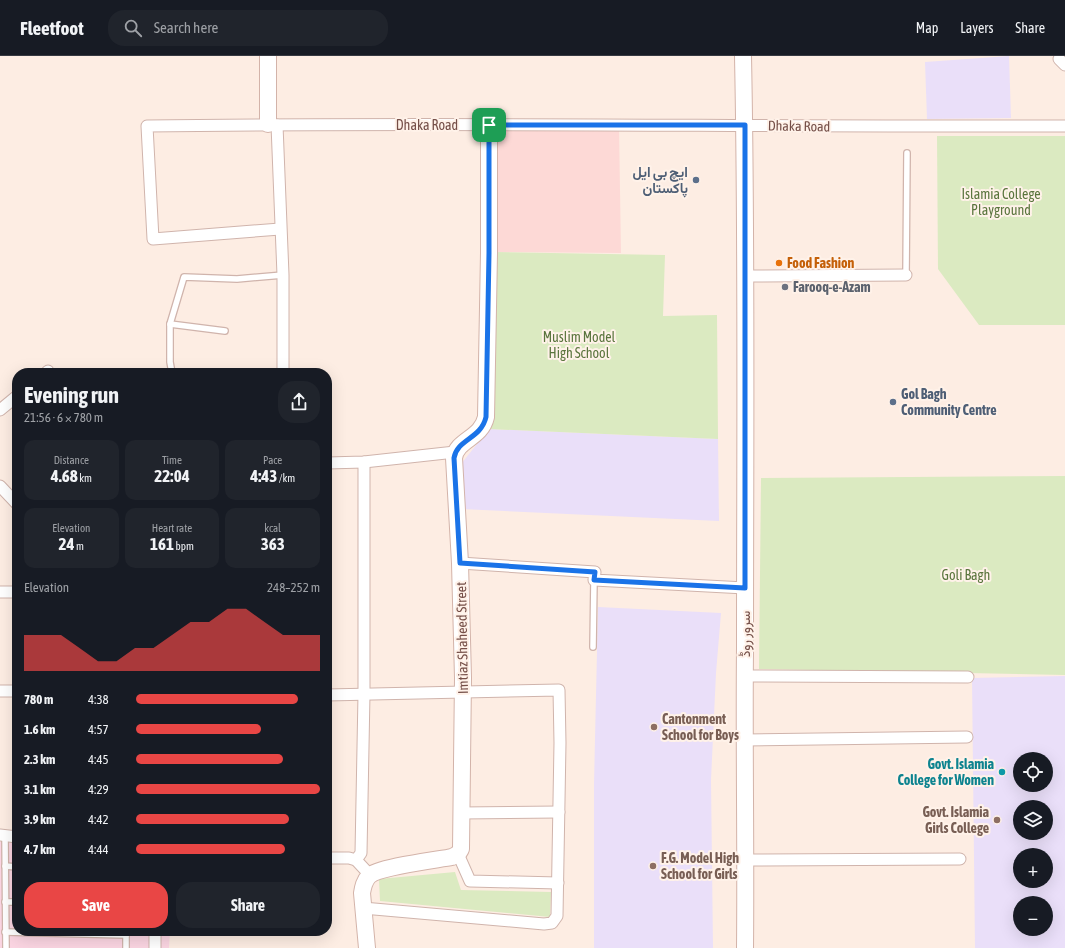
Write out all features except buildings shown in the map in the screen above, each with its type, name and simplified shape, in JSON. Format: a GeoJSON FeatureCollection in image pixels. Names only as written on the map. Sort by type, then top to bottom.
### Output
{"type":"FeatureCollection","features":[{"type":"Feature","properties":{"kind":"street"},"geometry":{"type":"LineString","coordinates":[[268,56],[283,275],[283,368]]}},
{"type":"Feature","properties":{"kind":"street","name":"سرور روڈ"},"geometry":{"type":"LineString","coordinates":[[743,56],[745,125],[745,948]]}},
{"type":"Feature","properties":{"kind":"street"},"geometry":{"type":"LineString","coordinates":[[332,463],[364,462],[455,452],[484,425],[486,417],[489,253],[489,125]]}},
{"type":"Feature","properties":{"kind":"street","name":"Dhaka Road"},"geometry":{"type":"LineString","coordinates":[[280,229],[153,239],[147,126],[1065,126]]}},
{"type":"Feature","properties":{"kind":"street"},"geometry":{"type":"LineString","coordinates":[[745,276],[906,275]]}},
{"type":"Feature","properties":{"kind":"street"},"geometry":{"type":"LineString","coordinates":[[0,410],[12,400]]}},
{"type":"Feature","properties":{"kind":"street","name":"Imtiaz Shaheed Street"},"geometry":{"type":"LineString","coordinates":[[455,452],[454,458],[460,563],[462,693],[462,843],[458,854]]}},
{"type":"Feature","properties":{"kind":"street"},"geometry":{"type":"LineString","coordinates":[[356,860],[361,853],[364,694],[364,462]]}},
{"type":"Feature","properties":{"kind":"street"},"geometry":{"type":"LineString","coordinates":[[0,486],[12,499]]}},
{"type":"Feature","properties":{"kind":"street"},"geometry":{"type":"LineString","coordinates":[[460,563],[595,572],[594,580],[745,588]]}},
{"type":"Feature","properties":{"kind":"street"},"geometry":{"type":"LineString","coordinates":[[0,592],[12,592]]}},
{"type":"Feature","properties":{"kind":"street"},"geometry":{"type":"LineString","coordinates":[[744,676],[968,677]]}},
{"type":"Feature","properties":{"kind":"street"},"geometry":{"type":"LineString","coordinates":[[332,695],[559,690],[560,743],[558,883],[557,916],[552,923],[544,924],[363,908]]}},
{"type":"Feature","properties":{"kind":"street"},"geometry":{"type":"LineString","coordinates":[[0,691],[12,691]]}},
{"type":"Feature","properties":{"kind":"street"},"geometry":{"type":"LineString","coordinates":[[745,740],[967,737]]}},
{"type":"Feature","properties":{"kind":"street"},"geometry":{"type":"LineString","coordinates":[[461,813],[559,812]]}},
{"type":"Feature","properties":{"kind":"street"},"geometry":{"type":"LineString","coordinates":[[2,836],[12,837]]}},
{"type":"Feature","properties":{"kind":"street"},"geometry":{"type":"LineString","coordinates":[[367,948],[362,894],[363,886],[370,875],[381,870],[452,857],[458,854],[470,881],[558,883]]}},
{"type":"Feature","properties":{"kind":"street"},"geometry":{"type":"LineString","coordinates":[[332,858],[349,858],[356,860],[370,875]]}},
{"type":"Feature","properties":{"kind":"street"},"geometry":{"type":"LineString","coordinates":[[746,860],[960,859]]}},
{"type":"Feature","properties":{"kind":"street"},"geometry":{"type":"LineString","coordinates":[[154,948],[155,936]]}},
{"type":"Feature","properties":{"kind":"lane"},"geometry":{"type":"LineString","coordinates":[[906,153],[906,275]]}},
{"type":"Feature","properties":{"kind":"lane"},"geometry":{"type":"LineString","coordinates":[[171,368],[170,324],[184,277],[237,279],[283,275]]}},
{"type":"Feature","properties":{"kind":"lane"},"geometry":{"type":"LineString","coordinates":[[170,324],[225,331]]}},
{"type":"Feature","properties":{"kind":"lane"},"geometry":{"type":"LineString","coordinates":[[593,647],[594,580]]}},
{"type":"Feature","properties":{"kind":"lane"},"geometry":{"type":"LineString","coordinates":[[2,836],[5,866],[6,948]]}},
{"type":"Feature","properties":{"kind":"lane"},"geometry":{"type":"LineString","coordinates":[[5,866],[12,867]]}},
{"type":"Feature","properties":{"kind":"lane"},"geometry":{"type":"LineString","coordinates":[[5,902],[12,902]]}},
{"type":"Feature","properties":{"kind":"lane"},"geometry":{"type":"LineString","coordinates":[[5,932],[12,932]]}},
{"type":"Feature","properties":{"kind":"lane"},"geometry":{"type":"LineString","coordinates":[[126,936],[126,948]]}},
{"type":"Feature","properties":{"kind":"shaded area"},"geometry":{"type":"Polygon","coordinates":[[[1009,56],[1011,118],[927,119],[925,62],[1009,56]]]}},
{"type":"Feature","properties":{"kind":"shaded area"},"geometry":{"type":"Polygon","coordinates":[[[619,127],[621,253],[493,252],[495,129],[619,127]]]}},
{"type":"Feature","properties":{"kind":"shaded area"},"geometry":{"type":"Polygon","coordinates":[[[489,429],[718,439],[719,521],[461,509],[461,464],[489,429]]]}},
{"type":"Feature","properties":{"kind":"shaded area"},"geometry":{"type":"Polygon","coordinates":[[[598,607],[721,613],[716,673],[711,780],[713,948],[594,948],[594,784],[598,607]]]}},
{"type":"Feature","properties":{"kind":"shaded area","name":"Govt. Islamia Girls College"},"geometry":{"type":"Polygon","coordinates":[[[1065,676],[1065,948],[975,948],[972,678],[1065,676]]]}},
{"type":"Feature","properties":{"kind":"shaded area"},"geometry":{"type":"Polygon","coordinates":[[[0,842],[12,843],[12,936],[170,936],[169,948],[0,948],[0,842]]]}},
{"type":"Feature","properties":{"kind":"green space","name":"Islamia College Playground"},"geometry":{"type":"Polygon","coordinates":[[[937,136],[1065,136],[1065,325],[979,325],[938,269],[937,136]]]}},
{"type":"Feature","properties":{"kind":"green space","name":"Muslim Model High School"},"geometry":{"type":"Polygon","coordinates":[[[493,252],[665,255],[663,316],[717,315],[718,439],[489,429],[493,252]]]}},
{"type":"Feature","properties":{"kind":"green space","name":"Goli Bagh"},"geometry":{"type":"Polygon","coordinates":[[[1065,476],[1065,675],[759,669],[761,478],[1065,476]]]}},
{"type":"Feature","properties":{"kind":"green space"},"geometry":{"type":"Polygon","coordinates":[[[455,872],[461,890],[551,892],[550,917],[380,901],[379,879],[455,872]]]}},
{"type":"Feature","properties":{"kind":"place","name":"ایچ بی ایل پاکستان"},"geometry":{"type":"Point","coordinates":[696,180]}},
{"type":"Feature","properties":{"kind":"place","name":"Food Fashion"},"geometry":{"type":"Point","coordinates":[779,263]}},
{"type":"Feature","properties":{"kind":"place","name":"Farooq-e-Azam"},"geometry":{"type":"Point","coordinates":[785,287]}},
{"type":"Feature","properties":{"kind":"place","name":"Gol Bagh Community Centre"},"geometry":{"type":"Point","coordinates":[893,402]}},
{"type":"Feature","properties":{"kind":"place","name":"Cantonment School for Boys"},"geometry":{"type":"Point","coordinates":[654,727]}},
{"type":"Feature","properties":{"kind":"place","name":"Govt. Islamia College for Women"},"geometry":{"type":"Point","coordinates":[1002,772]}},
{"type":"Feature","properties":{"kind":"place","name":"Govt. Islamia Girls College"},"geometry":{"type":"Point","coordinates":[997,820]}},
{"type":"Feature","properties":{"kind":"place","name":"F.G. Model High School for Girls"},"geometry":{"type":"Point","coordinates":[653,866]}},
{"type":"Feature","properties":{"kind":"route"},"geometry":{"type":"LineString","coordinates":[[489,125],[745,125],[745,588],[594,580],[595,572],[460,563],[454,458],[455,452],[478,432],[484,425],[486,417],[489,253],[489,125]]}}]}
